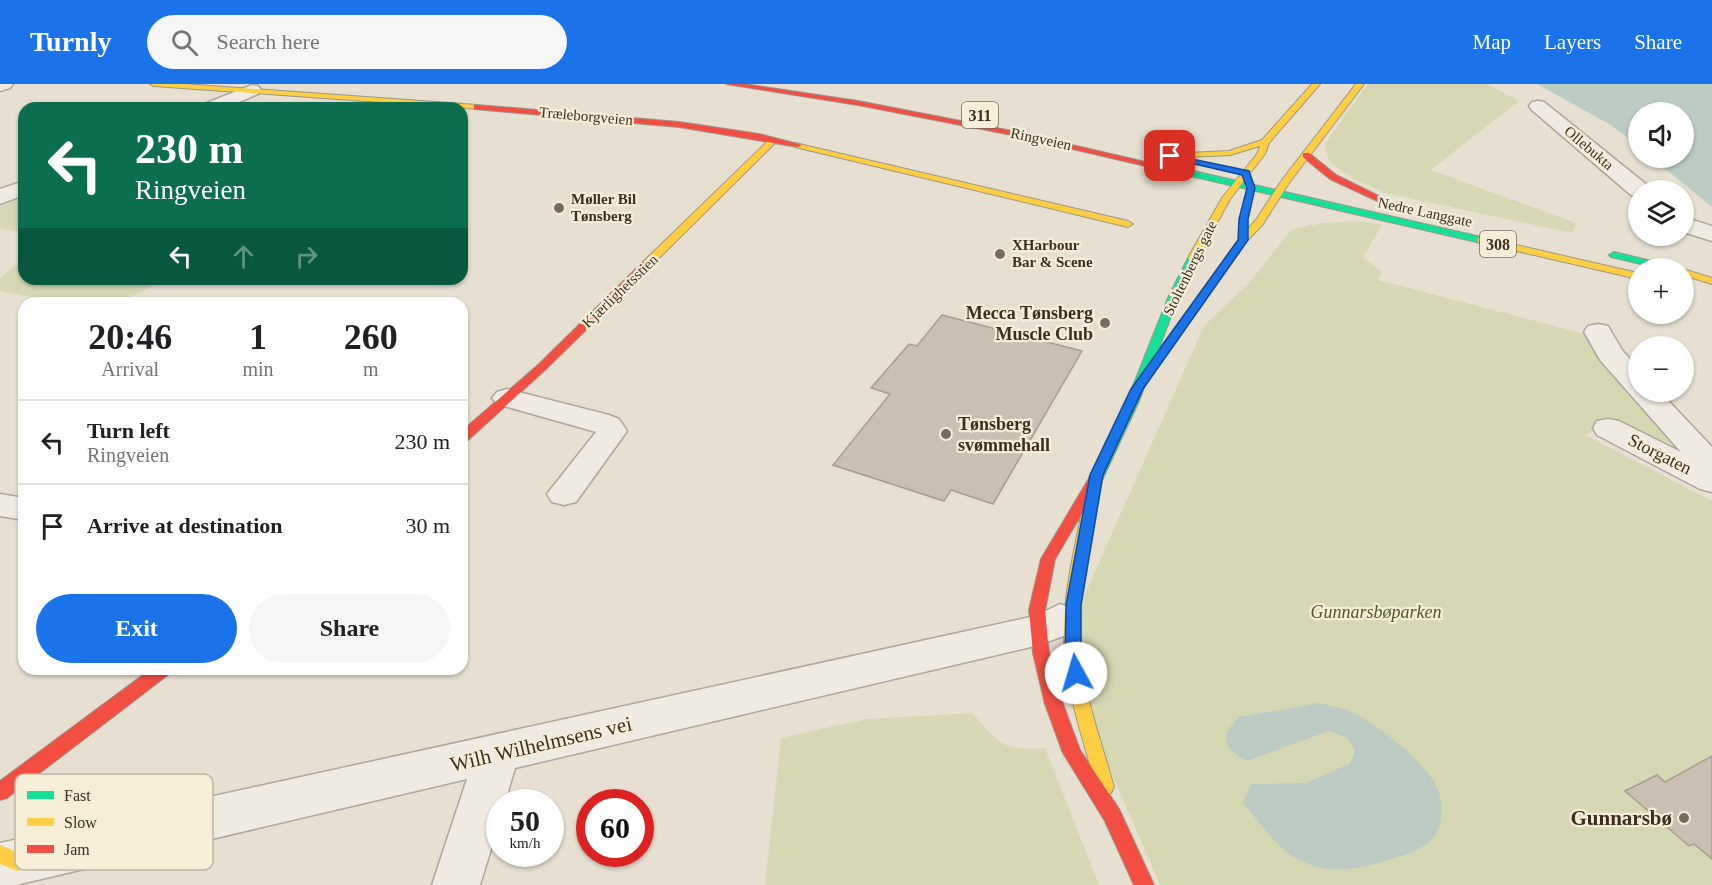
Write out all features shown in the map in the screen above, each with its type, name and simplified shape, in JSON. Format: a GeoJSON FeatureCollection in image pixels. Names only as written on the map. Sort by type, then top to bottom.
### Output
{"type":"FeatureCollection","features":[{"type":"Feature","properties":{"kind":"main road","name":"Træleborgveien"},"geometry":{"type":"LineString","coordinates":[[154,84],[259,87],[437,102]]}},
{"type":"Feature","properties":{"kind":"main road","name":"Ringveien"},"geometry":{"type":"LineString","coordinates":[[730,84],[971,124],[1236,184],[1250,194],[1282,188]]}},
{"type":"Feature","properties":{"kind":"main road","name":"Ringveien"},"geometry":{"type":"LineString","coordinates":[[787,84],[986,116],[1246,173],[1265,178],[1282,188]]}},
{"type":"Feature","properties":{"kind":"main road","name":"Stoltenbergs gate"},"geometry":{"type":"LineString","coordinates":[[1144,885],[1112,815],[1072,753],[1064,731],[1047,677],[1039,630],[1040,590],[1048,559],[1094,482],[1137,389],[1173,298],[1214,217],[1236,184],[1261,154],[1265,142],[1316,84]]}},
{"type":"Feature","properties":{"kind":"main road","name":"Stoltenbergs gate"},"geometry":{"type":"LineString","coordinates":[[1137,389],[1243,240],[1260,222],[1282,188],[1360,84]]}},
{"type":"Feature","properties":{"kind":"main road","name":"Træleborgveien"},"geometry":{"type":"LineString","coordinates":[[468,105],[580,114],[687,127],[773,141],[1128,224]]}},
{"type":"Feature","properties":{"kind":"main road","name":"Kjærlighetsstien"},"geometry":{"type":"LineString","coordinates":[[468,433],[542,367],[773,141]]}},
{"type":"Feature","properties":{"kind":"main road"},"geometry":{"type":"LineString","coordinates":[[1170,156],[1230,153],[1265,142]]}},
{"type":"Feature","properties":{"kind":"main road","name":"Nedre Langgate"},"geometry":{"type":"LineString","coordinates":[[1282,188],[1395,204],[1334,177],[1306,155]]}},
{"type":"Feature","properties":{"kind":"main road"},"geometry":{"type":"LineString","coordinates":[[1246,173],[1250,194]]}},
{"type":"Feature","properties":{"kind":"main road","name":"Nedre Langgate"},"geometry":{"type":"LineString","coordinates":[[1282,188],[1359,212],[1628,274]]}},
{"type":"Feature","properties":{"kind":"main road","name":"308"},"geometry":{"type":"LineString","coordinates":[[1306,216],[1359,212]]}},
{"type":"Feature","properties":{"kind":"main road","name":"Stoltenbergs gate"},"geometry":{"type":"LineString","coordinates":[[1243,219],[1243,240]]}},
{"type":"Feature","properties":{"kind":"main road"},"geometry":{"type":"LineString","coordinates":[[1260,222],[1283,219]]}},
{"type":"Feature","properties":{"kind":"main road"},"geometry":{"type":"LineString","coordinates":[[1597,251],[1628,258]]}},
{"type":"Feature","properties":{"kind":"main road"},"geometry":{"type":"LineString","coordinates":[[1694,275],[1712,281]]}},
{"type":"Feature","properties":{"kind":"main road"},"geometry":{"type":"LineString","coordinates":[[1694,288],[1712,291]]}},
{"type":"Feature","properties":{"kind":"main road","name":"Stoltenbergs gate"},"geometry":{"type":"LineString","coordinates":[[1094,482],[1073,605],[1075,664],[1112,815]]}},
{"type":"Feature","properties":{"kind":"main road"},"geometry":{"type":"LineString","coordinates":[[24,774],[155,675]]}},
{"type":"Feature","properties":{"kind":"main road"},"geometry":{"type":"LineString","coordinates":[[0,792],[15,781]]}},
{"type":"Feature","properties":{"kind":"street"},"geometry":{"type":"LineString","coordinates":[[0,86],[4,84]]}},
{"type":"Feature","properties":{"kind":"street"},"geometry":{"type":"LineString","coordinates":[[224,102],[259,87]]}},
{"type":"Feature","properties":{"kind":"street","name":"Ollebukta"},"geometry":{"type":"LineString","coordinates":[[1538,106],[1628,181]]}},
{"type":"Feature","properties":{"kind":"street"},"geometry":{"type":"LineString","coordinates":[[0,197],[18,190]]}},
{"type":"Feature","properties":{"kind":"street"},"geometry":{"type":"LineString","coordinates":[[1694,228],[1712,234]]}},
{"type":"Feature","properties":{"kind":"street"},"geometry":{"type":"LineString","coordinates":[[1598,332],[1603,344],[1628,374]]}},
{"type":"Feature","properties":{"kind":"street"},"geometry":{"type":"LineString","coordinates":[[507,398],[598,422],[608,426],[612,431],[564,494]]}},
{"type":"Feature","properties":{"kind":"street","name":"Storgaten"},"geometry":{"type":"LineString","coordinates":[[1653,402],[1712,467]]}},
{"type":"Feature","properties":{"kind":"street","name":"Storgaten"},"geometry":{"type":"LineString","coordinates":[[1608,428],[1712,481]]}},
{"type":"Feature","properties":{"kind":"street"},"geometry":{"type":"LineString","coordinates":[[0,505],[18,508]]}},
{"type":"Feature","properties":{"kind":"street","name":"Wilh Wilhelmsens vei"},"geometry":{"type":"LineString","coordinates":[[213,816],[496,754],[1039,630],[1055,624],[1073,605]]}},
{"type":"Feature","properties":{"kind":"street"},"geometry":{"type":"LineString","coordinates":[[456,885],[496,754]]}},
{"type":"Feature","properties":{"kind":"green space"},"geometry":{"type":"Polygon","coordinates":[[[1368,84],[1487,84],[1519,101],[1431,170],[1576,223],[1572,233],[1385,193],[1353,178],[1330,163],[1325,148],[1326,142],[1368,84]]]}},
{"type":"Feature","properties":{"kind":"green space"},"geometry":{"type":"Polygon","coordinates":[[[18,199],[18,232],[0,228],[0,207],[18,199]]]}},
{"type":"Feature","properties":{"kind":"green space","name":"Gunnarsbøparken"},"geometry":{"type":"Polygon","coordinates":[[[1361,221],[1382,225],[1363,257],[1382,272],[1378,280],[1585,334],[1628,386],[1628,402],[1641,402],[1682,451],[1658,444],[1618,421],[1585,435],[1712,501],[1712,885],[1160,885],[1097,739],[1074,619],[1204,326],[1250,282],[1292,229],[1324,223],[1361,221]]]}},
{"type":"Feature","properties":{"kind":"green space"},"geometry":{"type":"Polygon","coordinates":[[[18,263],[18,285],[154,285],[131,297],[31,297],[0,291],[0,278],[18,263]]]}},
{"type":"Feature","properties":{"kind":"green space"},"geometry":{"type":"Polygon","coordinates":[[[972,713],[1002,743],[1019,748],[1045,748],[1099,885],[765,885],[781,738],[867,719],[972,713]]]}},
{"type":"Feature","properties":{"kind":"shaded area"},"geometry":{"type":"Polygon","coordinates":[[[1537,84],[1712,84],[1712,207],[1694,192],[1694,180],[1679,180],[1664,168],[1694,168],[1694,102],[1628,102],[1628,138],[1611,125],[1537,84]]]}},
{"type":"Feature","properties":{"kind":"shaded area"},"geometry":{"type":"Polygon","coordinates":[[[1318,703],[1345,709],[1365,719],[1403,747],[1426,771],[1434,782],[1441,800],[1439,827],[1428,843],[1408,854],[1379,863],[1350,869],[1323,868],[1289,854],[1243,803],[1251,784],[1306,783],[1349,764],[1354,756],[1354,748],[1347,738],[1329,731],[1247,761],[1228,746],[1227,731],[1239,717],[1318,703]]]}},
{"type":"Feature","properties":{"kind":"building","name":"Tønsberg svømmehall"},"geometry":{"type":"Polygon","coordinates":[[[942,315],[1082,351],[993,504],[951,490],[944,501],[833,465],[890,394],[871,388],[909,344],[917,346],[942,315]]]}},
{"type":"Feature","properties":{"kind":"building","name":"Gunnarsbø"},"geometry":{"type":"Polygon","coordinates":[[[1712,756],[1712,859],[1694,844],[1689,846],[1625,791],[1657,775],[1665,782],[1712,756]]]}},
{"type":"Feature","properties":{"kind":"traffic: fast"},"geometry":{"type":"LineString","coordinates":[[1176,170],[1481,240]]}},
{"type":"Feature","properties":{"kind":"traffic: fast"},"geometry":{"type":"LineString","coordinates":[[1614,255],[1628,258]]}},
{"type":"Feature","properties":{"kind":"traffic: fast"},"geometry":{"type":"LineString","coordinates":[[1096,478],[1133,401],[1173,298],[1193,258]]}},
{"type":"Feature","properties":{"kind":"traffic: slow"},"geometry":{"type":"LineString","coordinates":[[154,84],[407,102]]}},
{"type":"Feature","properties":{"kind":"traffic: slow"},"geometry":{"type":"LineString","coordinates":[[1193,258],[1226,198],[1261,154],[1265,142],[1316,84]]}},
{"type":"Feature","properties":{"kind":"traffic: slow"},"geometry":{"type":"LineString","coordinates":[[1166,348],[1243,240],[1260,222],[1285,182],[1360,84]]}},
{"type":"Feature","properties":{"kind":"traffic: slow"},"geometry":{"type":"LineString","coordinates":[[468,106],[477,107]]}},
{"type":"Feature","properties":{"kind":"traffic: slow"},"geometry":{"type":"LineString","coordinates":[[647,264],[773,141]]}},
{"type":"Feature","properties":{"kind":"traffic: slow"},"geometry":{"type":"LineString","coordinates":[[1170,156],[1230,153],[1265,142]]}},
{"type":"Feature","properties":{"kind":"traffic: slow"},"geometry":{"type":"LineString","coordinates":[[798,145],[1128,224]]}},
{"type":"Feature","properties":{"kind":"traffic: slow"},"geometry":{"type":"LineString","coordinates":[[1481,240],[1628,274]]}},
{"type":"Feature","properties":{"kind":"traffic: slow"},"geometry":{"type":"LineString","coordinates":[[1694,275],[1712,281]]}},
{"type":"Feature","properties":{"kind":"traffic: slow"},"geometry":{"type":"LineString","coordinates":[[1092,496],[1074,596],[1072,637],[1079,690],[1105,787]]}},
{"type":"Feature","properties":{"kind":"traffic: slow"},"geometry":{"type":"LineString","coordinates":[[0,854],[15,861]]}},
{"type":"Feature","properties":{"kind":"traffic: jam"},"geometry":{"type":"LineString","coordinates":[[730,84],[858,103],[1012,133],[1176,170]]}},
{"type":"Feature","properties":{"kind":"traffic: jam"},"geometry":{"type":"LineString","coordinates":[[477,107],[679,124],[798,145]]}},
{"type":"Feature","properties":{"kind":"traffic: jam"},"geometry":{"type":"LineString","coordinates":[[1306,155],[1333,177],[1389,203]]}},
{"type":"Feature","properties":{"kind":"traffic: jam"},"geometry":{"type":"LineString","coordinates":[[468,433],[542,367],[647,264]]}},
{"type":"Feature","properties":{"kind":"traffic: jam"},"geometry":{"type":"LineString","coordinates":[[1096,478],[1048,559],[1037,610],[1041,653],[1054,704],[1072,753],[1112,815],[1144,885]]}},
{"type":"Feature","properties":{"kind":"traffic: jam"},"geometry":{"type":"LineString","coordinates":[[24,774],[155,675]]}},
{"type":"Feature","properties":{"kind":"traffic: jam"},"geometry":{"type":"LineString","coordinates":[[0,792],[15,781]]}},
{"type":"Feature","properties":{"kind":"place","name":"Møller Bil Tønsberg"},"geometry":{"type":"Point","coordinates":[559,208]}},
{"type":"Feature","properties":{"kind":"place","name":"XHarbour Bar & Scene"},"geometry":{"type":"Point","coordinates":[1000,254]}},
{"type":"Feature","properties":{"kind":"place","name":"Mecca Tønsberg Muscle Club"},"geometry":{"type":"Point","coordinates":[1105,323]}},
{"type":"Feature","properties":{"kind":"place","name":"Tønsberg svømmehall"},"geometry":{"type":"Point","coordinates":[946,434]}},
{"type":"Feature","properties":{"kind":"place","name":"Gunnarsbø"},"geometry":{"type":"Point","coordinates":[1684,818]}},
{"type":"Feature","properties":{"kind":"route"},"geometry":{"type":"LineString","coordinates":[[1076,673],[1073,656],[1073,605],[1096,475],[1137,389],[1243,240],[1243,219],[1251,194],[1251,183],[1246,173],[1170,156]]}}]}
